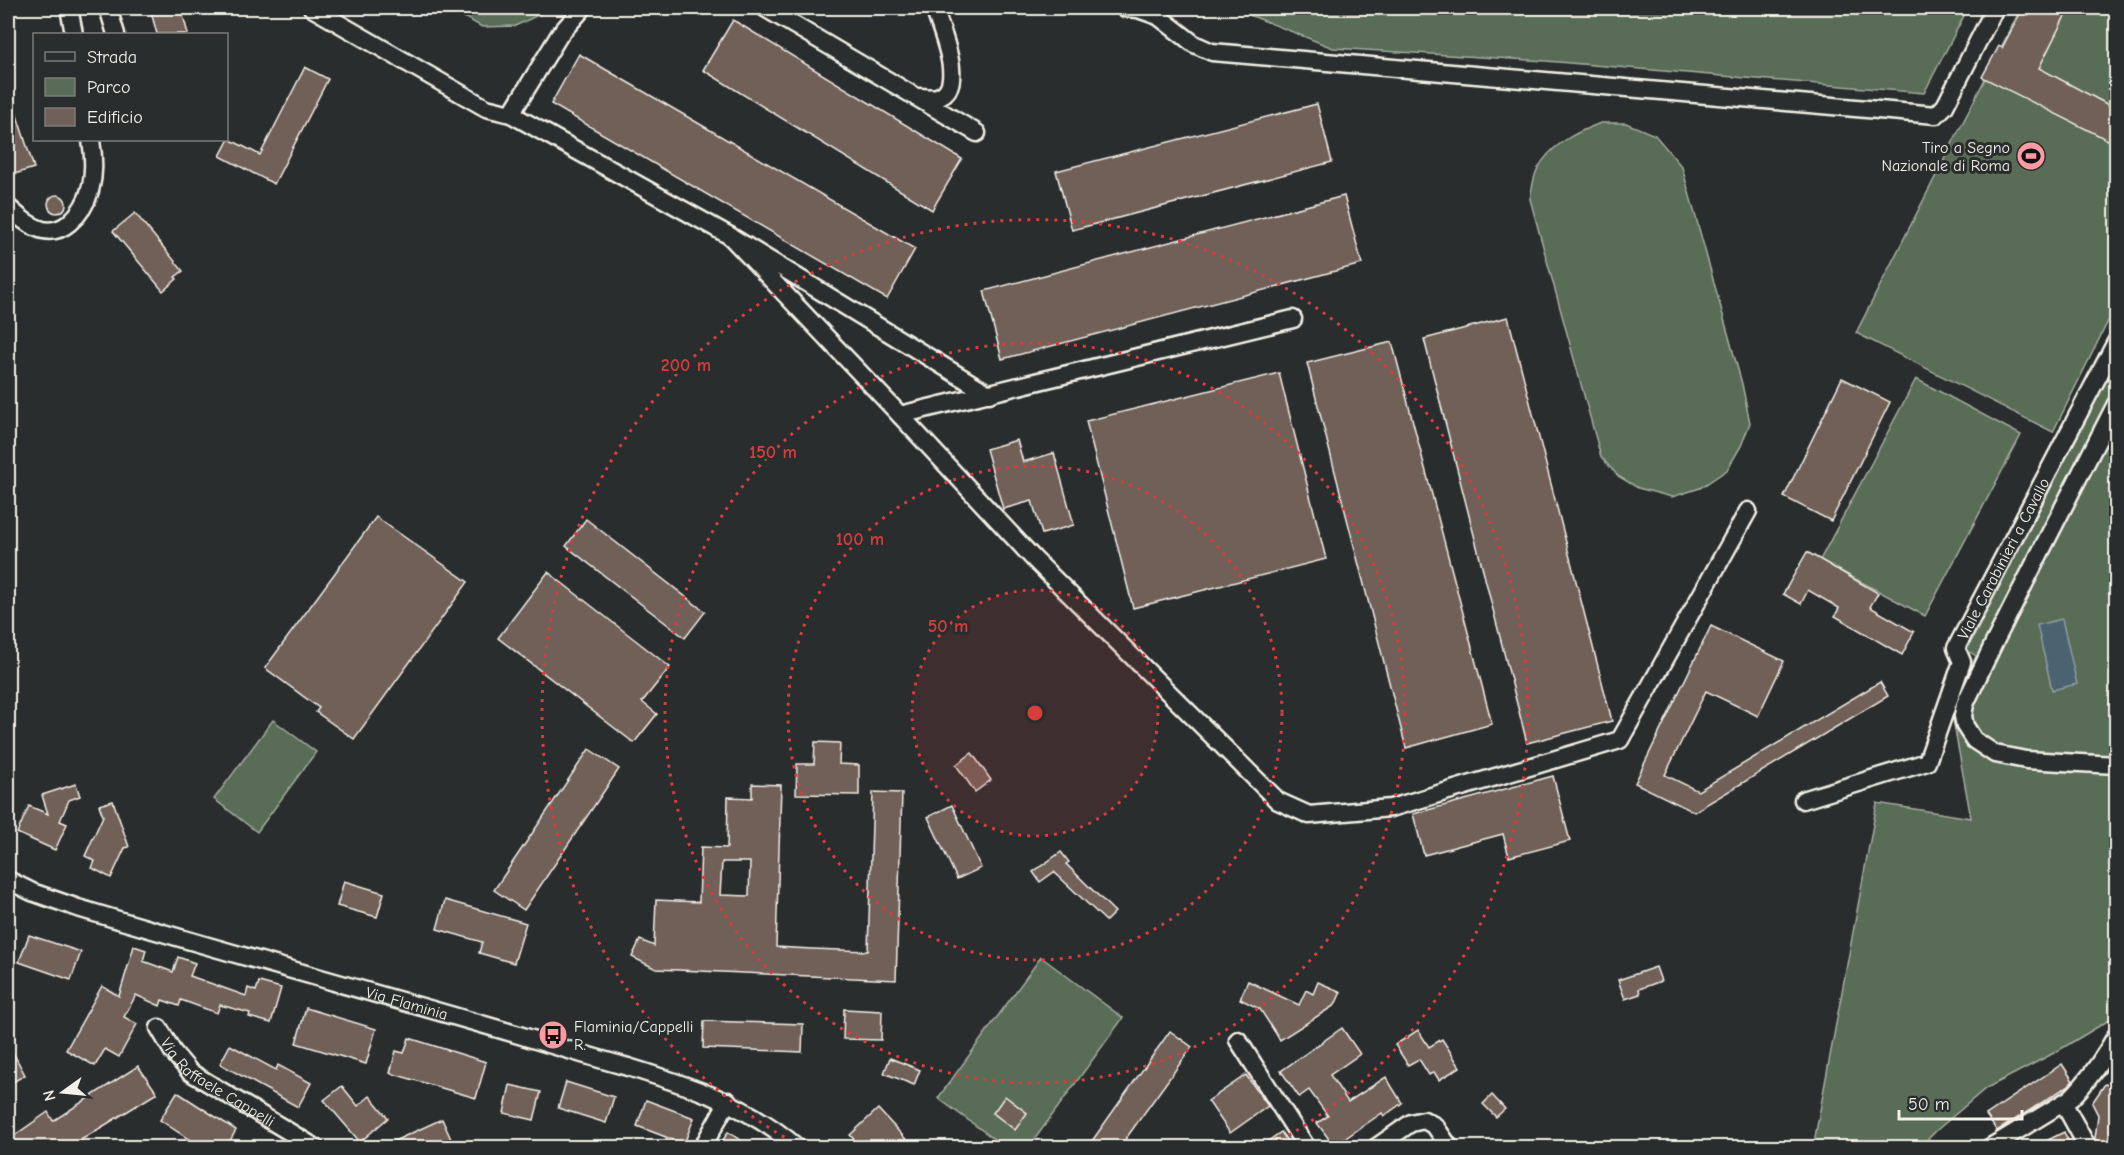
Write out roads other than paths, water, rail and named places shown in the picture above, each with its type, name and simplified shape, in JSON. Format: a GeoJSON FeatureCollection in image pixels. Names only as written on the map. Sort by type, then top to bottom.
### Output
{"type":"FeatureCollection","features":[{"type":"Feature","properties":{"kind":"street"},"geometry":{"type":"LineString","coordinates":[[69,8],[74,33]]}},
{"type":"Feature","properties":{"kind":"street"},"geometry":{"type":"LineString","coordinates":[[108,8],[116,33]]}},
{"type":"Feature","properties":{"kind":"street"},"geometry":{"type":"LineString","coordinates":[[312,8],[486,108],[511,114],[730,236],[989,394]]}},
{"type":"Feature","properties":{"kind":"street"},"geometry":{"type":"LineString","coordinates":[[511,114],[560,34],[583,8]]}},
{"type":"Feature","properties":{"kind":"street"},"geometry":{"type":"LineString","coordinates":[[765,8],[784,12],[977,133]]}},
{"type":"Feature","properties":{"kind":"street"},"geometry":{"type":"LineString","coordinates":[[918,97],[936,97],[945,93],[951,86],[953,73],[934,8]]}},
{"type":"Feature","properties":{"kind":"street"},"geometry":{"type":"LineString","coordinates":[[1124,8],[1138,9],[1158,16],[1194,44],[1212,52],[1936,115],[1945,106],[1995,8]]}},
{"type":"Feature","properties":{"kind":"street"},"geometry":{"type":"LineString","coordinates":[[8,207],[41,230],[57,230],[72,221],[84,206],[91,188],[91,141]]}},
{"type":"Feature","properties":{"kind":"street"},"geometry":{"type":"LineString","coordinates":[[730,236],[1034,559],[1278,801],[1309,814],[1391,808],[1620,740],[1748,511]]}},
{"type":"Feature","properties":{"kind":"street"},"geometry":{"type":"LineString","coordinates":[[798,308],[818,290]]}},
{"type":"Feature","properties":{"kind":"street"},"geometry":{"type":"LineString","coordinates":[[900,415],[1293,320]]}},
{"type":"Feature","properties":{"kind":"street","name":"Viale Carabinieri a Cavallo"},"geometry":{"type":"LineString","coordinates":[[1803,800],[1927,762],[1962,663],[1956,648],[2116,342]]}},
{"type":"Feature","properties":{"kind":"street"},"geometry":{"type":"LineString","coordinates":[[2116,404],[1994,643],[1965,704],[1963,716],[1965,726],[1974,740],[1995,754],[2026,760],[2116,765]]}},
{"type":"Feature","properties":{"kind":"street","name":"Via Flaminia"},"geometry":{"type":"LineString","coordinates":[[8,880],[32,892],[78,908],[674,1081],[728,1101],[768,1124],[798,1148]]}},
{"type":"Feature","properties":{"kind":"street","name":"Via Raffaele Cappelli"},"geometry":{"type":"LineString","coordinates":[[159,1028],[173,1052],[190,1072],[315,1148]]}},
{"type":"Feature","properties":{"kind":"street"},"geometry":{"type":"LineString","coordinates":[[1989,1148],[2064,1104],[2096,1070],[2116,1036]]}},
{"type":"Feature","properties":{"kind":"street"},"geometry":{"type":"LineString","coordinates":[[1238,1040],[1307,1148]]}},
{"type":"Feature","properties":{"kind":"street"},"geometry":{"type":"LineString","coordinates":[[702,1148],[728,1101]]}},
{"type":"Feature","properties":{"kind":"street"},"geometry":{"type":"LineString","coordinates":[[2064,1104],[2088,1148]]}},
{"type":"Feature","properties":{"kind":"street"},"geometry":{"type":"LineString","coordinates":[[1375,1148],[1411,1123],[1424,1120],[1436,1126],[1450,1148]]}},
{"type":"Feature","properties":{"kind":"water"},"geometry":{"type":"Polygon","coordinates":[[[2062,619],[2077,684],[2052,690],[2037,625],[2062,619]]]}},
{"type":"Feature","properties":{"kind":"place","name":"Tiro a Segno Nazionale di Roma"},"geometry":{"type":"Point","coordinates":[2031,156]}},
{"type":"Feature","properties":{"kind":"place","name":"Flaminia/Cappelli R."},"geometry":{"type":"Point","coordinates":[553,1035]}}]}
